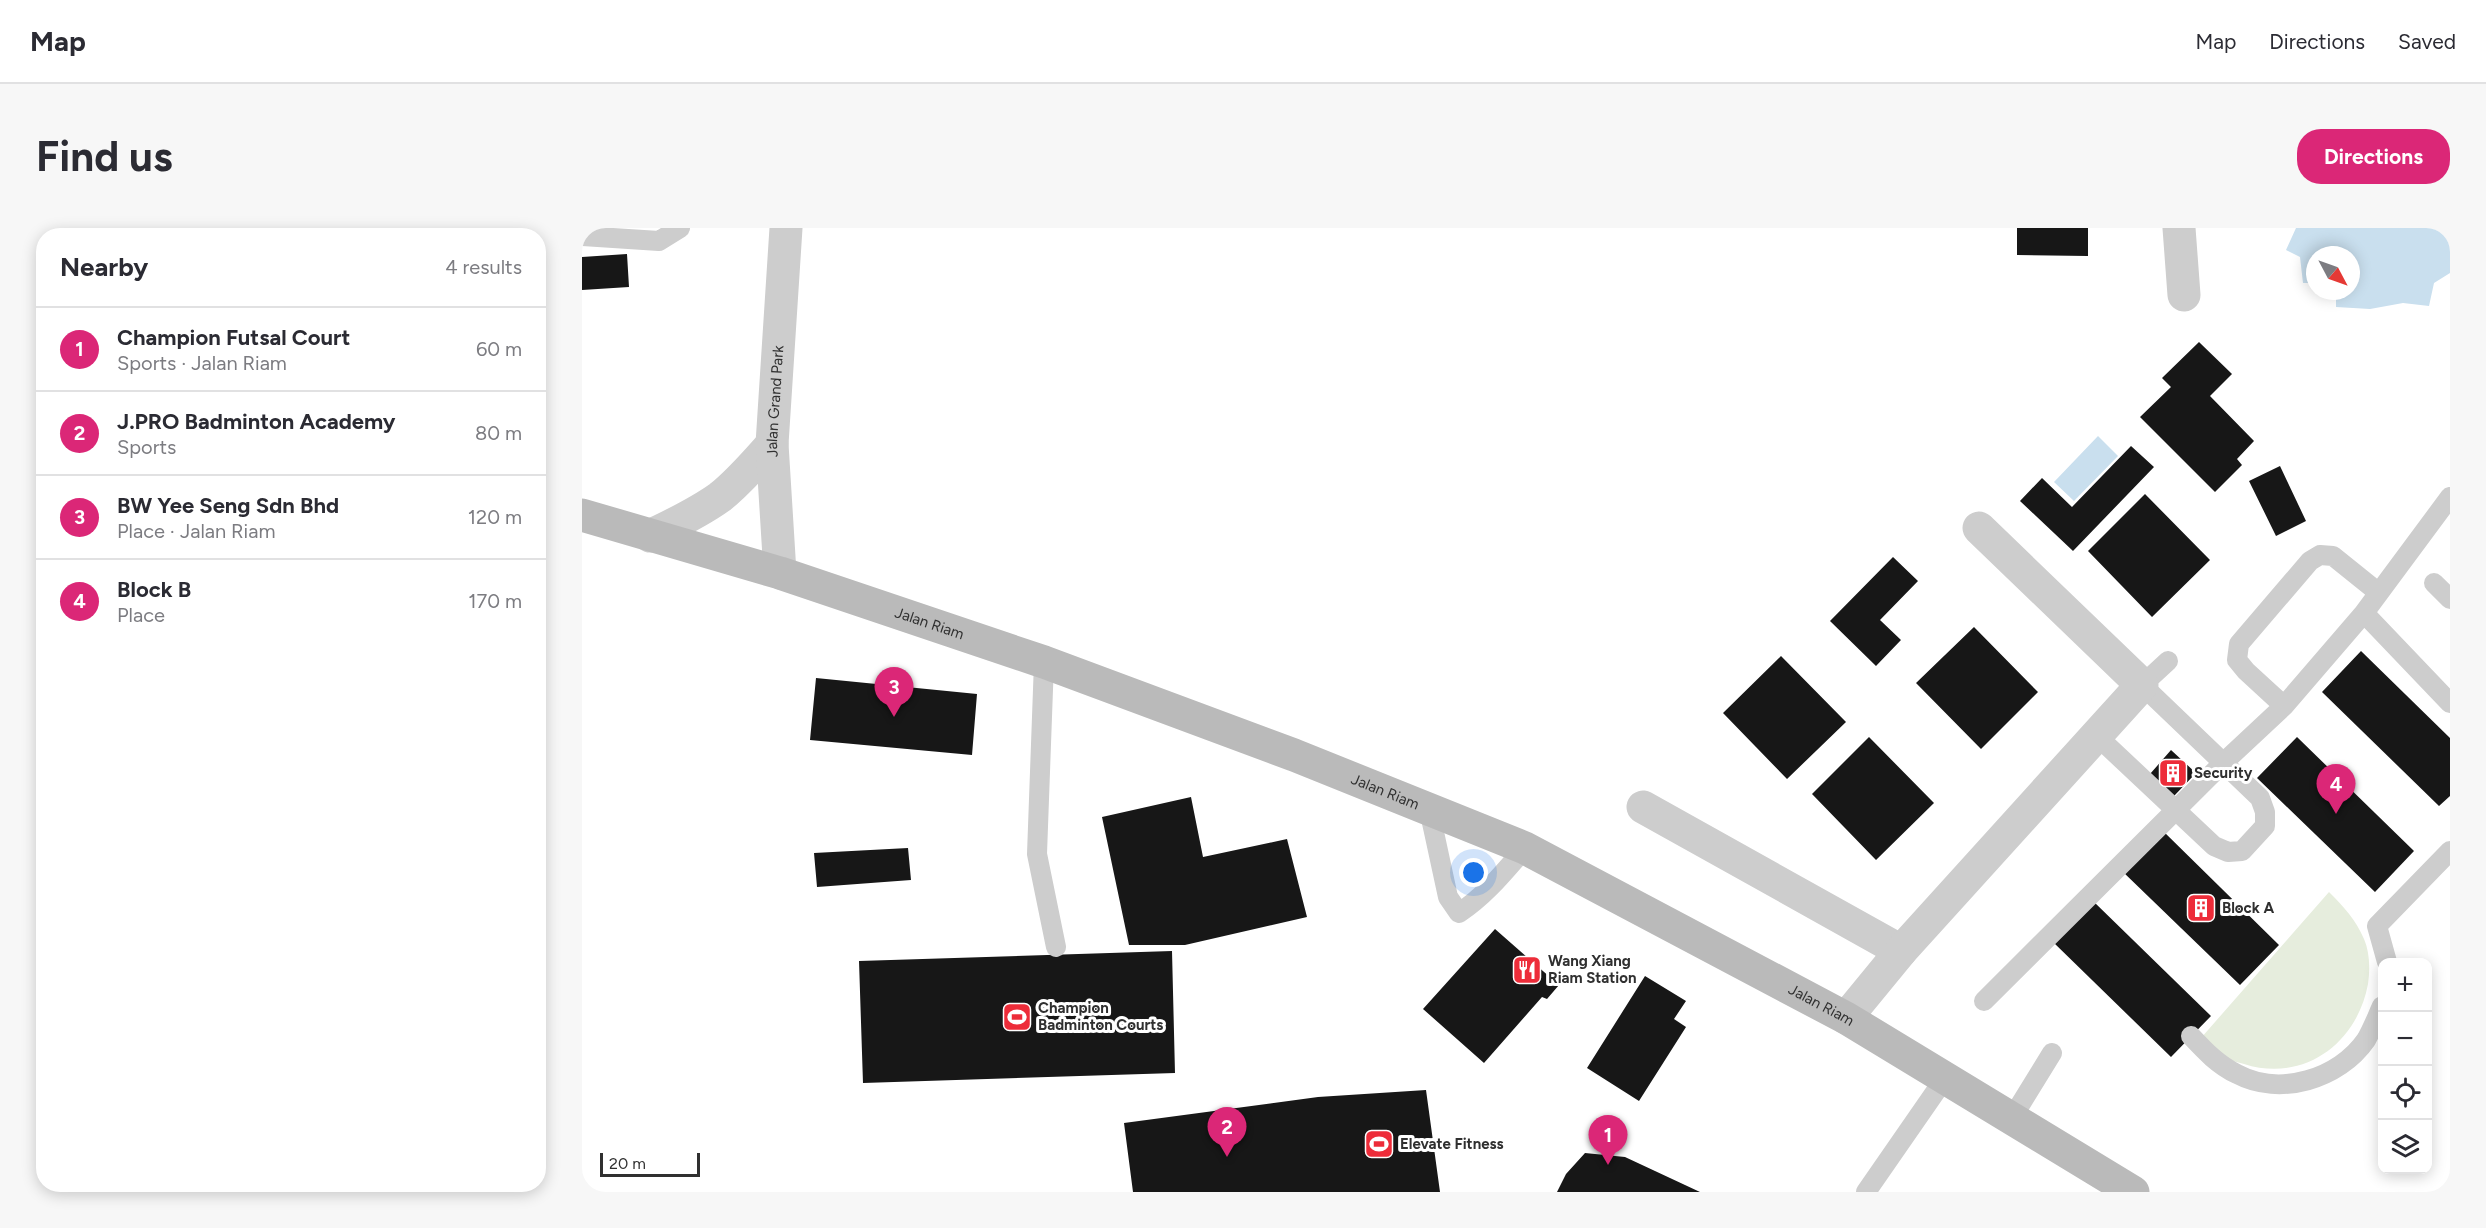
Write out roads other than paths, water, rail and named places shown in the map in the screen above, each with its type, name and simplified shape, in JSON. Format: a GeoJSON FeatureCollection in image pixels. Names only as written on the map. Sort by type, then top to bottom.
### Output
{"type":"FeatureCollection","features":[{"type":"Feature","properties":{"kind":"main road","name":"Jalan Riam"},"geometry":{"type":"LineString","coordinates":[[582,515],[780,573],[1044,662],[1294,755],[1525,848],[1846,1018],[2133,1192]]}},
{"type":"Feature","properties":{"kind":"street","name":"Jalan Grand Park"},"geometry":{"type":"LineString","coordinates":[[780,573],[772,444],[786,228]]}},
{"type":"Feature","properties":{"kind":"street"},"geometry":{"type":"LineString","coordinates":[[2179,228],[2184,295]]}},
{"type":"Feature","properties":{"kind":"street"},"geometry":{"type":"LineString","coordinates":[[650,536],[688,517],[720,496],[750,469],[772,444]]}},
{"type":"Feature","properties":{"kind":"street"},"geometry":{"type":"LineString","coordinates":[[1846,1018],[1901,951],[2142,685],[1979,528]]}},
{"type":"Feature","properties":{"kind":"street"},"geometry":{"type":"LineString","coordinates":[[1643,807],[1901,951]]}},
{"type":"Feature","properties":{"kind":"lane"},"geometry":{"type":"LineString","coordinates":[[582,236],[659,241],[680,228]]}},
{"type":"Feature","properties":{"kind":"lane"},"geometry":{"type":"LineString","coordinates":[[1984,1001],[2223,763],[2284,706],[2364,613],[2450,497]]}},
{"type":"Feature","properties":{"kind":"lane"},"geometry":{"type":"LineString","coordinates":[[2284,706],[2237,660],[2239,644],[2310,561],[2320,555],[2333,556],[2379,593]]}},
{"type":"Feature","properties":{"kind":"lane"},"geometry":{"type":"LineString","coordinates":[[2434,584],[2450,599]]}},
{"type":"Feature","properties":{"kind":"lane"},"geometry":{"type":"LineString","coordinates":[[2364,613],[2450,703]]}},
{"type":"Feature","properties":{"kind":"lane"},"geometry":{"type":"LineString","coordinates":[[2097,736],[2214,846],[2228,852],[2242,851],[2265,826],[2265,812],[2260,798],[2142,685],[2168,661]]}},
{"type":"Feature","properties":{"kind":"lane"},"geometry":{"type":"LineString","coordinates":[[1044,662],[1037,854],[1056,947]]}},
{"type":"Feature","properties":{"kind":"lane"},"geometry":{"type":"LineString","coordinates":[[1429,809],[1448,897],[1459,913],[1478,900],[1525,848]]}},
{"type":"Feature","properties":{"kind":"lane"},"geometry":{"type":"LineString","coordinates":[[2386,958],[2377,926],[2450,851]]}},
{"type":"Feature","properties":{"kind":"lane"},"geometry":{"type":"LineString","coordinates":[[2191,1036],[2215,1061],[2239,1076],[2270,1084],[2304,1083],[2338,1066],[2365,1041],[2379,1012]]}},
{"type":"Feature","properties":{"kind":"lane"},"geometry":{"type":"LineString","coordinates":[[2012,1118],[2052,1053]]}},
{"type":"Feature","properties":{"kind":"lane"},"geometry":{"type":"LineString","coordinates":[[1866,1192],[1946,1078]]}},
{"type":"Feature","properties":{"kind":"water"},"geometry":{"type":"Polygon","coordinates":[[[2296,228],[2450,228],[2450,273],[2434,283],[2429,306],[2403,303],[2370,309],[2336,307],[2336,300],[2360,300],[2360,246],[2306,246],[2306,283],[2303,283],[2300,257],[2286,250],[2296,228]]]}},
{"type":"Feature","properties":{"kind":"water"},"geometry":{"type":"Polygon","coordinates":[[[2098,436],[2118,456],[2074,501],[2054,482],[2098,436]]]}},
{"type":"Feature","properties":{"kind":"place","name":"BW Yee Seng Sdn Bhd"},"geometry":{"type":"Point","coordinates":[894,717]}},
{"type":"Feature","properties":{"kind":"place","name":"Security"},"geometry":{"type":"Point","coordinates":[2173,773]}},
{"type":"Feature","properties":{"kind":"place","name":"Block B"},"geometry":{"type":"Point","coordinates":[2336,814]}},
{"type":"Feature","properties":{"kind":"place","name":"Block A"},"geometry":{"type":"Point","coordinates":[2201,908]}},
{"type":"Feature","properties":{"kind":"place","name":"Wang Xiang Riam Station"},"geometry":{"type":"Point","coordinates":[1527,970]}},
{"type":"Feature","properties":{"kind":"place","name":"Champion Badminton Courts"},"geometry":{"type":"Point","coordinates":[1017,1017]}},
{"type":"Feature","properties":{"kind":"place","name":"Elevate Fitness"},"geometry":{"type":"Point","coordinates":[1379,1144]}},
{"type":"Feature","properties":{"kind":"place","name":"J.PRO Badminton Academy"},"geometry":{"type":"Point","coordinates":[1227,1157]}},
{"type":"Feature","properties":{"kind":"place","name":"Champion Futsal Court"},"geometry":{"type":"Point","coordinates":[1608,1165]}}]}
